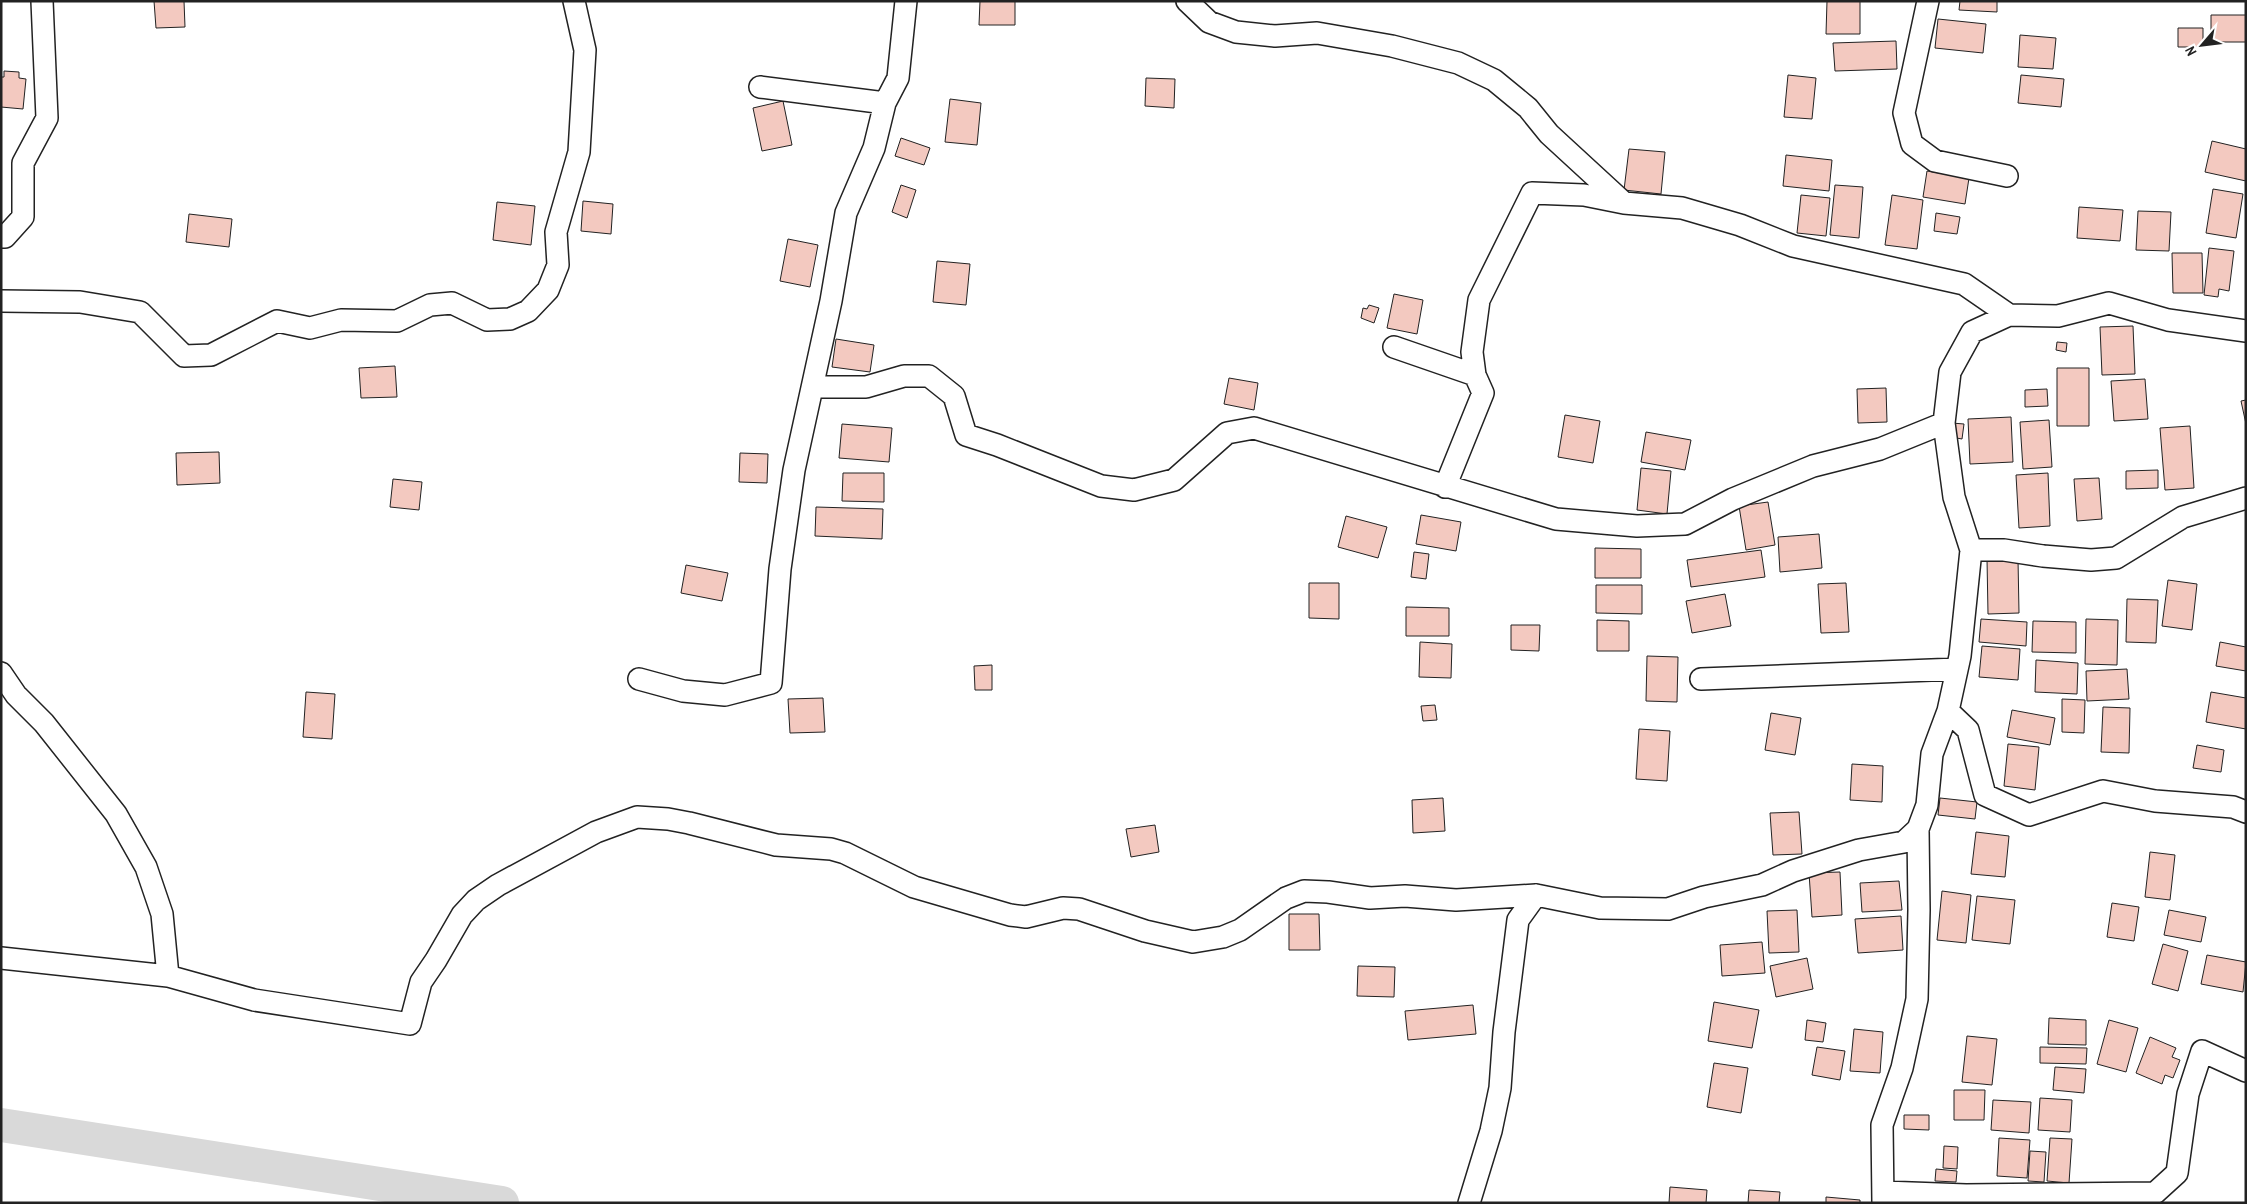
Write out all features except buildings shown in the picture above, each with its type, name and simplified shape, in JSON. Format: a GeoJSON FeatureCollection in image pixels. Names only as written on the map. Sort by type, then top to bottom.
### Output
{"type":"FeatureCollection","features":[{"type":"Feature","properties":{"kind":"street"},"geometry":{"type":"LineString","coordinates":[[1,237],[5,237],[23,217],[23,163],[47,118],[42,1]]}},
{"type":"Feature","properties":{"kind":"street"},"geometry":{"type":"LineString","coordinates":[[1,301],[80,302],[140,312],[184,356],[211,355],[277,320],[310,328],[341,320],[397,321],[430,305],[452,302],[487,320],[510,319],[528,311],[548,290],[558,265],[556,232],[579,152],[585,50],[574,1]]}},
{"type":"Feature","properties":{"kind":"street"},"geometry":{"type":"LineString","coordinates":[[639,679],[683,691],[725,695],[771,683],[781,559],[794,470],[813,387],[846,212],[874,148],[885,103],[898,78],[906,1]]}},
{"type":"Feature","properties":{"kind":"street"},"geometry":{"type":"LineString","coordinates":[[1187,1],[1210,22],[1236,32],[1275,36],[1317,33],[1392,46],[1458,63],[1494,80],[1528,108],[1549,134],[1624,202]]}},
{"type":"Feature","properties":{"kind":"street"},"geometry":{"type":"LineString","coordinates":[[1928,1],[1904,114],[1912,144],[1934,161],[2007,176]]}},
{"type":"Feature","properties":{"kind":"street"},"geometry":{"type":"LineString","coordinates":[[760,87],[885,103]]}},
{"type":"Feature","properties":{"kind":"street"},"geometry":{"type":"LineString","coordinates":[[1445,487],[1483,393],[1475,375],[1472,352],[1479,300],[1532,193],[1584,196],[1682,208],[1740,225],[1793,246],[1964,284],[2009,315]]}},
{"type":"Feature","properties":{"kind":"street"},"geometry":{"type":"LineString","coordinates":[[2246,331],[2168,320],[2109,303],[2058,316],[2009,315],[1972,332],[1950,372],[1944,423],[1954,497],[1971,550],[1957,669],[1948,711],[1932,754],[1927,805],[1918,829],[1917,999],[1902,1068],[1882,1125],[1883,1198],[2156,1193],[2177,1173],[2188,1094],[2202,1051],[2246,1071]]}},
{"type":"Feature","properties":{"kind":"street"},"geometry":{"type":"LineString","coordinates":[[1394,348],[1475,375]]}},
{"type":"Feature","properties":{"kind":"street"},"geometry":{"type":"LineString","coordinates":[[813,387],[866,387],[904,376],[929,376],[954,396],[966,436],[997,445],[1101,486],[1134,490],[1174,480],[1227,433],[1254,428],[1556,519],[1637,526],[1685,524],[1733,499],[1813,466],[1880,449],[1944,423]]}},
{"type":"Feature","properties":{"kind":"street"},"geometry":{"type":"LineString","coordinates":[[1971,550],[2004,550],[2043,556],[2091,560],[2116,558],[2152,538],[2183,517],[2246,498]]}},
{"type":"Feature","properties":{"kind":"street"},"geometry":{"type":"LineString","coordinates":[[1701,679],[1957,669]]}},
{"type":"Feature","properties":{"kind":"street"},"geometry":{"type":"LineString","coordinates":[[1,673],[16,695],[44,722],[116,814],[146,867],[162,914],[168,976]]}},
{"type":"Feature","properties":{"kind":"street"},"geometry":{"type":"LineString","coordinates":[[1948,711],[1968,730],[1985,795],[2029,815],[2103,790],[2155,801],[2233,807],[2246,812]]}},
{"type":"Feature","properties":{"kind":"street"},"geometry":{"type":"LineString","coordinates":[[1,958],[168,976],[254,1000],[410,1024],[421,982],[462,915],[476,900],[498,884],[596,832],[637,817],[689,823],[776,845],[831,849],[845,853],[914,887],[1010,916],[1026,917],[1063,908],[1079,909],[1145,931],[1193,942],[1223,938],[1240,930],[1286,898],[1304,891],[1328,892],[1370,898],[1405,896],[1456,900],[1536,895],[1600,908],[1668,909],[1704,897],[1762,885],[1793,871],[1859,850],[1904,842],[1918,829]]}},
{"type":"Feature","properties":{"kind":"street"},"geometry":{"type":"LineString","coordinates":[[1469,1203],[1492,1131],[1500,1088],[1504,1032],[1518,920],[1536,895]]}},
{"type":"Feature","properties":{"kind":"waterway"},"geometry":{"type":"LineString","coordinates":[[1,1125],[502,1203]]}}]}
